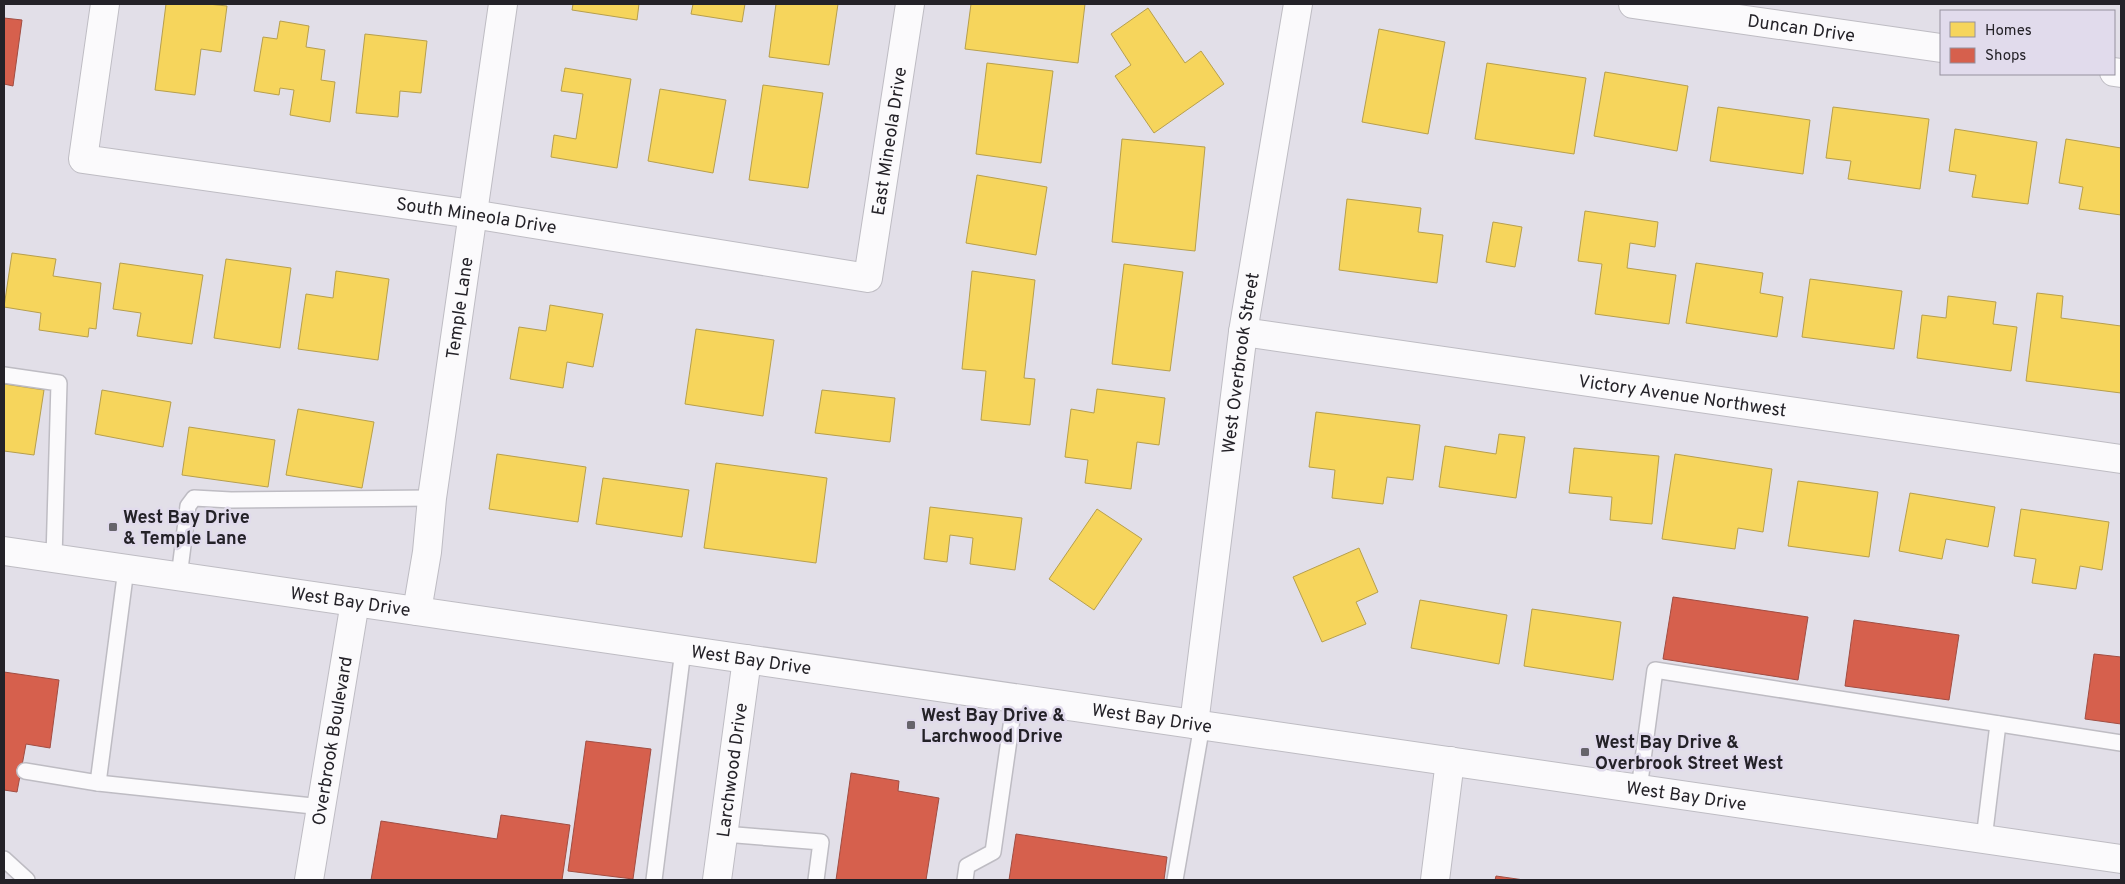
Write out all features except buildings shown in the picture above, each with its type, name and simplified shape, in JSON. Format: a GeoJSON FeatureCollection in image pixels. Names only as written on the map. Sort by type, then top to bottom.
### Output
{"type":"FeatureCollection","features":[{"type":"Feature","properties":{"kind":"street","name":"South Mineola Drive"},"geometry":{"type":"LineString","coordinates":[[105,4],[83,159],[472,214],[868,278]]}},
{"type":"Feature","properties":{"kind":"street","name":"Temple Lane"},"geometry":{"type":"LineString","coordinates":[[417,611],[427,552],[432,498],[503,4]]}},
{"type":"Feature","properties":{"kind":"street","name":"East Mineola Drive"},"geometry":{"type":"LineString","coordinates":[[868,278],[910,4]]}},
{"type":"Feature","properties":{"kind":"street","name":"West Overbrook Street"},"geometry":{"type":"LineString","coordinates":[[1198,725],[1243,332],[1298,4]]}},
{"type":"Feature","properties":{"kind":"street","name":"Duncan Drive"},"geometry":{"type":"LineString","coordinates":[[1633,4],[1940,48]]}},
{"type":"Feature","properties":{"kind":"street","name":"Victory Avenue Northwest"},"geometry":{"type":"LineString","coordinates":[[1243,332],[2121,459]]}},
{"type":"Feature","properties":{"kind":"street","name":"West Bay Drive"},"geometry":{"type":"LineString","coordinates":[[4,551],[2121,859]]}},
{"type":"Feature","properties":{"kind":"street","name":"Overbrook Boulevard"},"geometry":{"type":"LineString","coordinates":[[309,880],[322,807],[342,669],[355,602]]}},
{"type":"Feature","properties":{"kind":"street","name":"Larchwood Drive"},"geometry":{"type":"LineString","coordinates":[[717,880],[747,659]]}},
{"type":"Feature","properties":{"kind":"street"},"geometry":{"type":"LineString","coordinates":[[1435,880],[1450,761]]}},
{"type":"Feature","properties":{"kind":"lane"},"geometry":{"type":"LineString","coordinates":[[4,375],[59,383],[54,558]]}},
{"type":"Feature","properties":{"kind":"lane"},"geometry":{"type":"LineString","coordinates":[[179,576],[188,506],[194,498],[231,500],[432,498]]}},
{"type":"Feature","properties":{"kind":"lane"},"geometry":{"type":"LineString","coordinates":[[98,783],[126,568]]}},
{"type":"Feature","properties":{"kind":"lane"},"geometry":{"type":"LineString","coordinates":[[654,880],[684,650]]}},
{"type":"Feature","properties":{"kind":"lane"},"geometry":{"type":"LineString","coordinates":[[1639,789],[1654,670],[2121,743]]}},
{"type":"Feature","properties":{"kind":"lane"},"geometry":{"type":"LineString","coordinates":[[965,880],[967,866],[993,852],[1015,698]]}},
{"type":"Feature","properties":{"kind":"lane"},"geometry":{"type":"LineString","coordinates":[[1984,839],[1998,724]]}},
{"type":"Feature","properties":{"kind":"lane"},"geometry":{"type":"LineString","coordinates":[[1175,880],[1198,725]]}},
{"type":"Feature","properties":{"kind":"lane"},"geometry":{"type":"LineString","coordinates":[[25,771],[98,783],[322,807]]}},
{"type":"Feature","properties":{"kind":"lane"},"geometry":{"type":"LineString","coordinates":[[724,834],[821,842],[816,880]]}},
{"type":"Feature","properties":{"kind":"lane"},"geometry":{"type":"LineString","coordinates":[[4,859],[27,880]]}},
{"type":"Feature","properties":{"kind":"place","name":"West Bay Drive & Temple Lane"},"geometry":{"type":"Point","coordinates":[113,527]}},
{"type":"Feature","properties":{"kind":"place","name":"West Bay Drive & Larchwood Drive"},"geometry":{"type":"Point","coordinates":[911,725]}},
{"type":"Feature","properties":{"kind":"place","name":"West Bay Drive & Overbrook Street West"},"geometry":{"type":"Point","coordinates":[1585,752]}}]}
